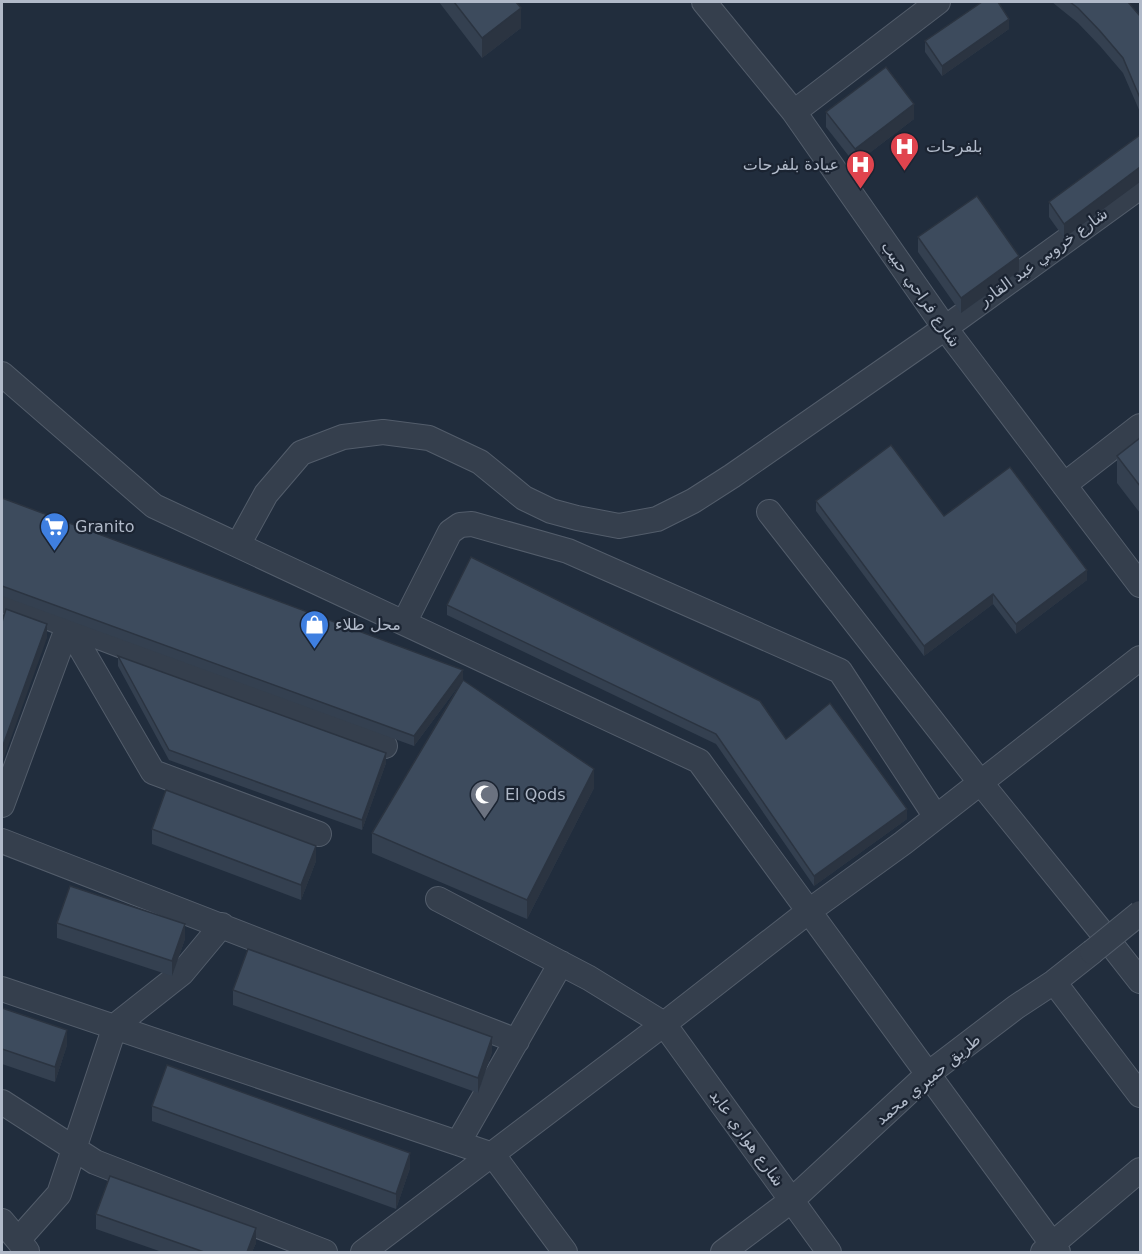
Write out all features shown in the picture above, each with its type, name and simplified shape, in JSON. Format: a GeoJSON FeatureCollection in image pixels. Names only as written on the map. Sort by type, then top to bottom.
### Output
{"type":"FeatureCollection","features":[{"type":"Feature","properties":{"kind":"street","name":"شارع فراحي حبيب"},"geometry":{"type":"LineString","coordinates":[[704,2],[794,112],[945,328],[1140,585]]}},
{"type":"Feature","properties":{"kind":"street"},"geometry":{"type":"LineString","coordinates":[[794,112],[938,2]]}},
{"type":"Feature","properties":{"kind":"street","name":"شارع خروبي عبد القادر"},"geometry":{"type":"LineString","coordinates":[[238,545],[266,494],[300,453],[343,436],[383,432],[429,438],[470,457],[480,462],[524,498],[551,511],[619,526],[657,519],[693,501],[732,476],[945,328],[1140,186]]}},
{"type":"Feature","properties":{"kind":"street"},"geometry":{"type":"LineString","coordinates":[[2,374],[154,506],[699,761],[928,1074],[1051,1250],[1140,1170]]}},
{"type":"Feature","properties":{"kind":"street"},"geometry":{"type":"LineString","coordinates":[[1064,485],[1140,426]]}},
{"type":"Feature","properties":{"kind":"street"},"geometry":{"type":"LineString","coordinates":[[769,512],[980,782],[1140,981]]}},
{"type":"Feature","properties":{"kind":"street"},"geometry":{"type":"LineString","coordinates":[[404,623],[450,532],[460,525],[472,524],[568,551],[840,671],[936,817]]}},
{"type":"Feature","properties":{"kind":"street"},"geometry":{"type":"LineString","coordinates":[[2,600],[385,746]]}},
{"type":"Feature","properties":{"kind":"street"},"geometry":{"type":"LineString","coordinates":[[2,805],[68,626]]}},
{"type":"Feature","properties":{"kind":"street"},"geometry":{"type":"LineString","coordinates":[[68,626],[153,772],[319,834]]}},
{"type":"Feature","properties":{"kind":"street"},"geometry":{"type":"LineString","coordinates":[[363,1252],[493,1155],[809,911],[903,843],[1140,658]]}},
{"type":"Feature","properties":{"kind":"street"},"geometry":{"type":"LineString","coordinates":[[2,841],[517,1041]]}},
{"type":"Feature","properties":{"kind":"street"},"geometry":{"type":"LineString","coordinates":[[438,899],[589,978],[664,1024]]}},
{"type":"Feature","properties":{"kind":"street","name":"طريق حميري محمد"},"geometry":{"type":"LineString","coordinates":[[723,1252],[792,1200],[928,1074],[1016,1007],[1054,982],[1140,913]]}},
{"type":"Feature","properties":{"kind":"street"},"geometry":{"type":"LineString","coordinates":[[2,1221],[23,1246],[59,1194],[116,1026],[182,973],[222,925]]}},
{"type":"Feature","properties":{"kind":"street"},"geometry":{"type":"LineString","coordinates":[[458,1143],[561,963]]}},
{"type":"Feature","properties":{"kind":"street"},"geometry":{"type":"LineString","coordinates":[[1054,982],[1140,1095]]}},
{"type":"Feature","properties":{"kind":"street"},"geometry":{"type":"LineString","coordinates":[[2,989],[493,1155],[566,1252]]}},
{"type":"Feature","properties":{"kind":"street","name":"شارع هواري عابد"},"geometry":{"type":"LineString","coordinates":[[664,1024],[829,1252]]}},
{"type":"Feature","properties":{"kind":"street"},"geometry":{"type":"LineString","coordinates":[[2,1102],[95,1162],[325,1252]]}},
{"type":"Feature","properties":{"kind":"building"},"geometry":{"type":"Polygon","coordinates":[[[454,2],[516,2],[521,8],[482,38],[454,2]]]}},
{"type":"Feature","properties":{"kind":"building"},"geometry":{"type":"Polygon","coordinates":[[[982,2],[998,2],[1009,19],[942,66],[925,41],[982,2]]]}},
{"type":"Feature","properties":{"kind":"building"},"geometry":{"type":"Polygon","coordinates":[[[1070,2],[1128,2],[1140,16],[1140,98],[1123,58],[1100,31],[1070,2]]]}},
{"type":"Feature","properties":{"kind":"building"},"geometry":{"type":"Polygon","coordinates":[[[886,67],[914,104],[855,149],[826,112],[886,67]]]}},
{"type":"Feature","properties":{"kind":"building"},"geometry":{"type":"Polygon","coordinates":[[[1140,135],[1140,167],[1064,224],[1049,202],[1140,135]]]}},
{"type":"Feature","properties":{"kind":"building"},"geometry":{"type":"Polygon","coordinates":[[[977,196],[1019,256],[961,298],[918,237],[977,196]]]}},
{"type":"Feature","properties":{"kind":"building"},"geometry":{"type":"Polygon","coordinates":[[[1140,438],[1140,486],[1117,456],[1140,438]]]}},
{"type":"Feature","properties":{"kind":"building"},"geometry":{"type":"Polygon","coordinates":[[[891,445],[944,516],[1010,467],[1087,570],[1016,624],[993,594],[924,646],[816,501],[891,445]]]}},
{"type":"Feature","properties":{"kind":"building"},"geometry":{"type":"Polygon","coordinates":[[[2,498],[463,670],[414,736],[2,586],[2,498]]]}},
{"type":"Feature","properties":{"kind":"building"},"geometry":{"type":"Polygon","coordinates":[[[471,557],[760,701],[786,739],[830,703],[907,809],[814,876],[716,734],[447,605],[471,557]]]}},
{"type":"Feature","properties":{"kind":"building"},"geometry":{"type":"Polygon","coordinates":[[[6,609],[47,624],[2,748],[2,622],[6,609]]]}},
{"type":"Feature","properties":{"kind":"building"},"geometry":{"type":"Polygon","coordinates":[[[118,656],[386,753],[362,820],[169,750],[118,656]]]}},
{"type":"Feature","properties":{"kind":"building","name":"El Qods"},"geometry":{"type":"Polygon","coordinates":[[[463,680],[594,769],[527,900],[372,833],[463,680]]]}},
{"type":"Feature","properties":{"kind":"building"},"geometry":{"type":"Polygon","coordinates":[[[166,790],[316,846],[301,885],[152,829],[166,790]]]}},
{"type":"Feature","properties":{"kind":"building"},"geometry":{"type":"Polygon","coordinates":[[[70,886],[185,924],[172,961],[57,923],[70,886]]]}},
{"type":"Feature","properties":{"kind":"building"},"geometry":{"type":"Polygon","coordinates":[[[248,949],[492,1037],[478,1078],[233,990],[248,949]]]}},
{"type":"Feature","properties":{"kind":"building"},"geometry":{"type":"Polygon","coordinates":[[[2,1008],[67,1030],[55,1067],[2,1049],[2,1008]]]}},
{"type":"Feature","properties":{"kind":"building"},"geometry":{"type":"Polygon","coordinates":[[[167,1065],[410,1153],[396,1194],[152,1106],[167,1065]]]}},
{"type":"Feature","properties":{"kind":"building"},"geometry":{"type":"Polygon","coordinates":[[[110,1176],[256,1228],[247,1252],[204,1252],[96,1214],[110,1176]]]}},
{"type":"Feature","properties":{"kind":"place","name":"بلفرحات"},"geometry":{"type":"Point","coordinates":[905,172]}},
{"type":"Feature","properties":{"kind":"place","name":"عيادة بلفرحات"},"geometry":{"type":"Point","coordinates":[860,190]}},
{"type":"Feature","properties":{"kind":"place","name":"Granito"},"geometry":{"type":"Point","coordinates":[54,552]}},
{"type":"Feature","properties":{"kind":"place","name":"محل طلاء"},"geometry":{"type":"Point","coordinates":[314,650]}},
{"type":"Feature","properties":{"kind":"place","name":"El Qods"},"geometry":{"type":"Point","coordinates":[484,820]}}]}
